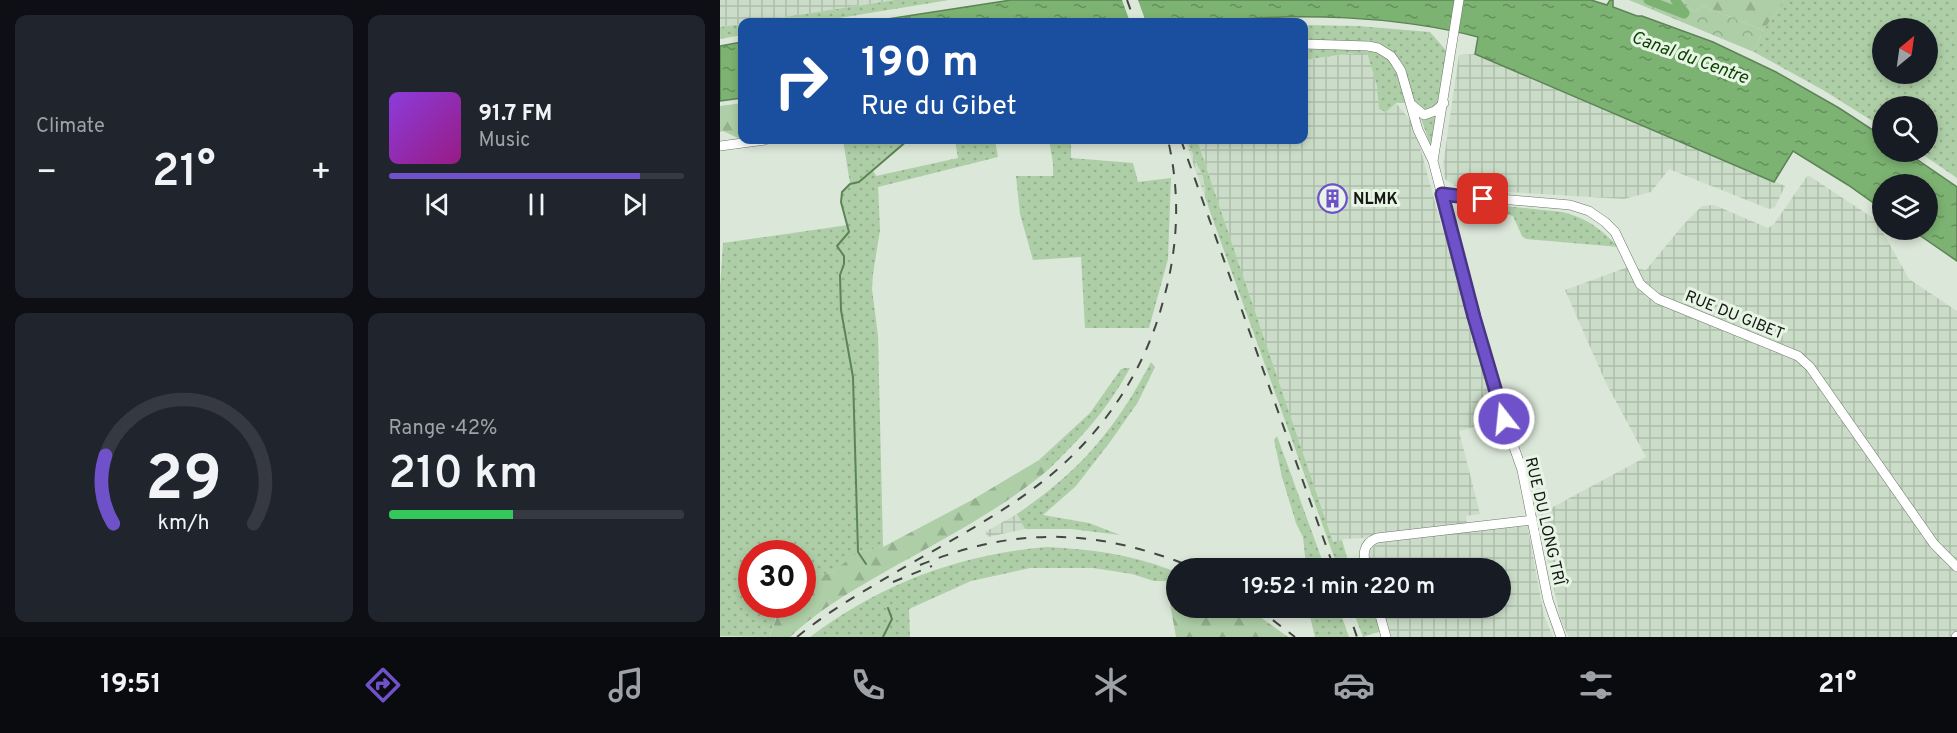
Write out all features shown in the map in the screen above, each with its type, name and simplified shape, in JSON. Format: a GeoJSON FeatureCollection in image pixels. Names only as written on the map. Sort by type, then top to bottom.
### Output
{"type":"FeatureCollection","features":[{"type":"Feature","properties":{"kind":"street"},"geometry":{"type":"LineString","coordinates":[[1433,162],[1459,0]]}},
{"type":"Feature","properties":{"kind":"street"},"geometry":{"type":"LineString","coordinates":[[1308,44],[1368,46],[1378,48],[1391,56],[1401,71],[1418,130],[1433,162]]}},
{"type":"Feature","properties":{"kind":"street"},"geometry":{"type":"LineString","coordinates":[[1410,103],[1424,115],[1435,111],[1444,103]]}},
{"type":"Feature","properties":{"kind":"street"},"geometry":{"type":"LineString","coordinates":[[720,146],[738,144]]}},
{"type":"Feature","properties":{"kind":"street","name":"RUE DU LONG TRÎ"},"geometry":{"type":"LineString","coordinates":[[1433,162],[1474,317],[1504,419],[1522,470],[1548,600],[1561,637]]}},
{"type":"Feature","properties":{"kind":"street","name":"RUE DU GIBET"},"geometry":{"type":"LineString","coordinates":[[1443,199],[1570,206],[1589,212],[1616,232],[1640,284],[1658,299],[1798,356],[1810,367],[1934,544],[1957,567]]}},
{"type":"Feature","properties":{"kind":"street"},"geometry":{"type":"LineString","coordinates":[[1365,558],[1364,550],[1377,538],[1532,520]]}},
{"type":"Feature","properties":{"kind":"street"},"geometry":{"type":"LineString","coordinates":[[1381,618],[1386,637]]}},
{"type":"Feature","properties":{"kind":"shaded area"},"geometry":{"type":"Polygon","coordinates":[[[720,0],[895,0],[778,18],[738,18],[738,24],[720,27],[720,0]]]}},
{"type":"Feature","properties":{"kind":"shaded area"},"geometry":{"type":"Polygon","coordinates":[[[1367,53],[1377,86],[1379,109],[1386,112],[1396,103],[1414,125],[1442,228],[1446,229],[1475,340],[1500,420],[1459,431],[1480,514],[1466,516],[1467,525],[1344,539],[1333,543],[1198,144],[1308,144],[1308,59],[1367,53]]]}},
{"type":"Feature","properties":{"kind":"shaded area"},"geometry":{"type":"Polygon","coordinates":[[[1475,54],[1785,186],[1775,207],[1769,209],[1669,169],[1651,192],[1624,199],[1460,189],[1445,179],[1443,165],[1459,55],[1475,54]]]}},
{"type":"Feature","properties":{"kind":"shaded area"},"geometry":{"type":"Polygon","coordinates":[[[1186,144],[1189,144],[1196,155],[1208,206],[1186,144]]]}},
{"type":"Feature","properties":{"kind":"shaded area"},"geometry":{"type":"Polygon","coordinates":[[[1808,175],[1872,217],[1872,240],[1887,240],[1909,279],[1957,311],[1957,637],[1569,637],[1561,621],[1538,515],[1646,457],[1606,383],[1565,290],[1628,267],[1646,270],[1702,206],[1714,205],[1768,228],[1774,224],[1808,175]]]}},
{"type":"Feature","properties":{"kind":"shaded area"},"geometry":{"type":"Polygon","coordinates":[[[1017,514],[1025,529],[988,537],[985,532],[1017,514]]]}},
{"type":"Feature","properties":{"kind":"shaded area"},"geometry":{"type":"Polygon","coordinates":[[[1527,524],[1544,616],[1553,637],[1391,637],[1385,618],[1511,618],[1511,558],[1367,558],[1366,555],[1374,546],[1386,540],[1527,524]]]}},
{"type":"Feature","properties":{"kind":"green space"},"geometry":{"type":"Polygon","coordinates":[[[895,0],[949,0],[839,18],[779,18],[895,0]]]}},
{"type":"Feature","properties":{"kind":"green space"},"geometry":{"type":"Polygon","coordinates":[[[1629,0],[1683,0],[1694,12],[1703,6],[1763,30],[1754,52],[1629,0]]]}},
{"type":"Feature","properties":{"kind":"green space"},"geometry":{"type":"Polygon","coordinates":[[[1683,0],[1782,0],[1783,4],[1763,30],[1703,6],[1694,12],[1683,0]]]}},
{"type":"Feature","properties":{"kind":"green space"},"geometry":{"type":"Polygon","coordinates":[[[1782,0],[1957,0],[1957,178],[1934,162],[1938,162],[1938,96],[1872,96],[1872,121],[1823,90],[1754,52],[1763,30],[1783,4],[1782,0]]]}},
{"type":"Feature","properties":{"kind":"green space"},"geometry":{"type":"Polygon","coordinates":[[[738,25],[738,36],[720,39],[720,27],[738,25]]]}},
{"type":"Feature","properties":{"kind":"green space"},"geometry":{"type":"Polygon","coordinates":[[[1308,25],[1358,26],[1430,32],[1450,55],[1432,145],[1419,113],[1410,103],[1396,103],[1386,112],[1379,109],[1377,86],[1367,53],[1308,59],[1308,25]]]}},
{"type":"Feature","properties":{"kind":"green space"},"geometry":{"type":"Polygon","coordinates":[[[738,104],[738,138],[723,131],[720,132],[720,106],[738,104]]]}},
{"type":"Feature","properties":{"kind":"green space"},"geometry":{"type":"Polygon","coordinates":[[[844,144],[903,144],[873,170],[876,176],[958,158],[956,144],[996,144],[998,157],[878,187],[880,230],[872,289],[878,336],[883,547],[858,552],[845,564],[822,575],[816,575],[816,540],[738,540],[738,618],[775,618],[775,621],[769,637],[720,636],[720,287],[723,243],[848,225],[842,202],[845,187],[850,183],[844,144]]]}},
{"type":"Feature","properties":{"kind":"green space"},"geometry":{"type":"Polygon","coordinates":[[[1050,144],[1071,144],[1071,158],[1133,163],[1138,182],[1171,178],[1168,259],[1149,328],[1085,328],[1081,257],[1033,260],[1020,214],[1016,176],[1053,176],[1050,144]]]}},
{"type":"Feature","properties":{"kind":"green space"},"geometry":{"type":"Polygon","coordinates":[[[1189,144],[1198,144],[1333,542],[1342,540],[1347,558],[1334,558],[1208,206],[1203,177],[1189,144]]]}},
{"type":"Feature","properties":{"kind":"green space"},"geometry":{"type":"Polygon","coordinates":[[[1457,201],[1562,212],[1593,225],[1619,247],[1526,239],[1522,236],[1513,216],[1457,201]]]}},
{"type":"Feature","properties":{"kind":"green space"},"geometry":{"type":"Polygon","coordinates":[[[1151,362],[1155,367],[1138,402],[1110,442],[1076,486],[1043,515],[1089,523],[1120,535],[1071,529],[1025,529],[1017,514],[1060,481],[1094,447],[1124,408],[1151,362]]]}},
{"type":"Feature","properties":{"kind":"green space"},"geometry":{"type":"Polygon","coordinates":[[[1130,368],[1103,410],[1048,470],[1039,460],[1090,413],[1121,369],[1130,368]]]}},
{"type":"Feature","properties":{"kind":"green space"},"geometry":{"type":"Polygon","coordinates":[[[1277,436],[1321,558],[1305,558],[1303,537],[1296,523],[1282,477],[1274,440],[1277,436]]]}},
{"type":"Feature","properties":{"kind":"green space"},"geometry":{"type":"Polygon","coordinates":[[[1039,460],[1048,470],[991,511],[849,593],[816,615],[816,575],[834,571],[858,552],[883,547],[972,500],[1039,460]]]}},
{"type":"Feature","properties":{"kind":"green space"},"geometry":{"type":"Polygon","coordinates":[[[1047,547],[1110,553],[1166,568],[1166,581],[1154,581],[1132,574],[1093,568],[1030,568],[971,581],[909,609],[910,637],[810,637],[837,618],[893,587],[952,565],[1015,551],[1047,547]]]}},
{"type":"Feature","properties":{"kind":"green space"},"geometry":{"type":"Polygon","coordinates":[[[777,618],[812,618],[790,637],[769,637],[777,618]]]}},
{"type":"Feature","properties":{"kind":"green space"},"geometry":{"type":"Polygon","coordinates":[[[1173,618],[1262,618],[1288,637],[1176,637],[1173,618]]]}},
{"type":"Feature","properties":{"kind":"green space"},"geometry":{"type":"Polygon","coordinates":[[[1310,618],[1342,618],[1349,637],[1315,637],[1310,618]]]}},
{"type":"Feature","properties":{"kind":"green space"},"geometry":{"type":"Polygon","coordinates":[[[1356,618],[1378,618],[1381,631],[1363,637],[1356,618]]]}},
{"type":"Feature","properties":{"kind":"water","name":"Canal du Centre"},"geometry":{"type":"Polygon","coordinates":[[[1011,0],[1591,0],[1607,5],[1610,0],[1613,0],[1613,7],[1713,42],[1776,72],[1839,108],[1872,129],[1872,162],[1921,162],[1957,187],[1957,261],[1927,240],[1938,240],[1938,174],[1872,174],[1872,202],[1793,151],[1774,182],[1475,54],[1478,37],[1381,20],[1312,17],[894,18],[1011,0]]]}},
{"type":"Feature","properties":{"kind":"water"},"geometry":{"type":"Polygon","coordinates":[[[738,43],[738,99],[720,101],[720,46],[738,43]]]}},
{"type":"Feature","properties":{"kind":"pier"},"geometry":{"type":"Polygon","coordinates":[[[1122,0],[1138,0],[1145,18],[1129,18],[1122,0]]]}},
{"type":"Feature","properties":{"kind":"waterway"},"geometry":{"type":"LineString","coordinates":[[1648,0],[1684,14],[1675,0]]}},
{"type":"Feature","properties":{"kind":"waterway"},"geometry":{"type":"LineString","coordinates":[[866,564],[858,552],[853,377],[841,310],[840,275],[844,256],[837,246],[849,232],[841,202],[842,192],[850,184],[859,182],[903,144]]}},
{"type":"Feature","properties":{"kind":"waterway"},"geometry":{"type":"LineString","coordinates":[[883,637],[892,619],[888,608]]}},
{"type":"Feature","properties":{"kind":"railway"},"geometry":{"type":"LineString","coordinates":[[1127,0],[1134,18]]}},
{"type":"Feature","properties":{"kind":"railway"},"geometry":{"type":"LineString","coordinates":[[797,637],[855,597],[1024,495],[1063,465],[1100,425],[1131,380],[1154,331],[1162,305],[1172,264],[1176,223],[1175,182],[1169,144]]}},
{"type":"Feature","properties":{"kind":"railway"},"geometry":{"type":"LineString","coordinates":[[1182,144],[1330,558]]}},
{"type":"Feature","properties":{"kind":"railway"},"geometry":{"type":"LineString","coordinates":[[920,565],[991,543],[1025,538],[1058,537],[1091,539],[1125,545],[1167,558]]}},
{"type":"Feature","properties":{"kind":"railway"},"geometry":{"type":"LineString","coordinates":[[893,582],[932,566]]}},
{"type":"Feature","properties":{"kind":"railway"},"geometry":{"type":"LineString","coordinates":[[1270,618],[1295,637]]}},
{"type":"Feature","properties":{"kind":"railway"},"geometry":{"type":"LineString","coordinates":[[1350,618],[1357,637]]}},
{"type":"Feature","properties":{"kind":"place","name":"NLMK"},"geometry":{"type":"Point","coordinates":[1332,198]}},
{"type":"Feature","properties":{"kind":"route"},"geometry":{"type":"LineString","coordinates":[[1483,199],[1442,194],[1456,252],[1504,419]]}}]}
